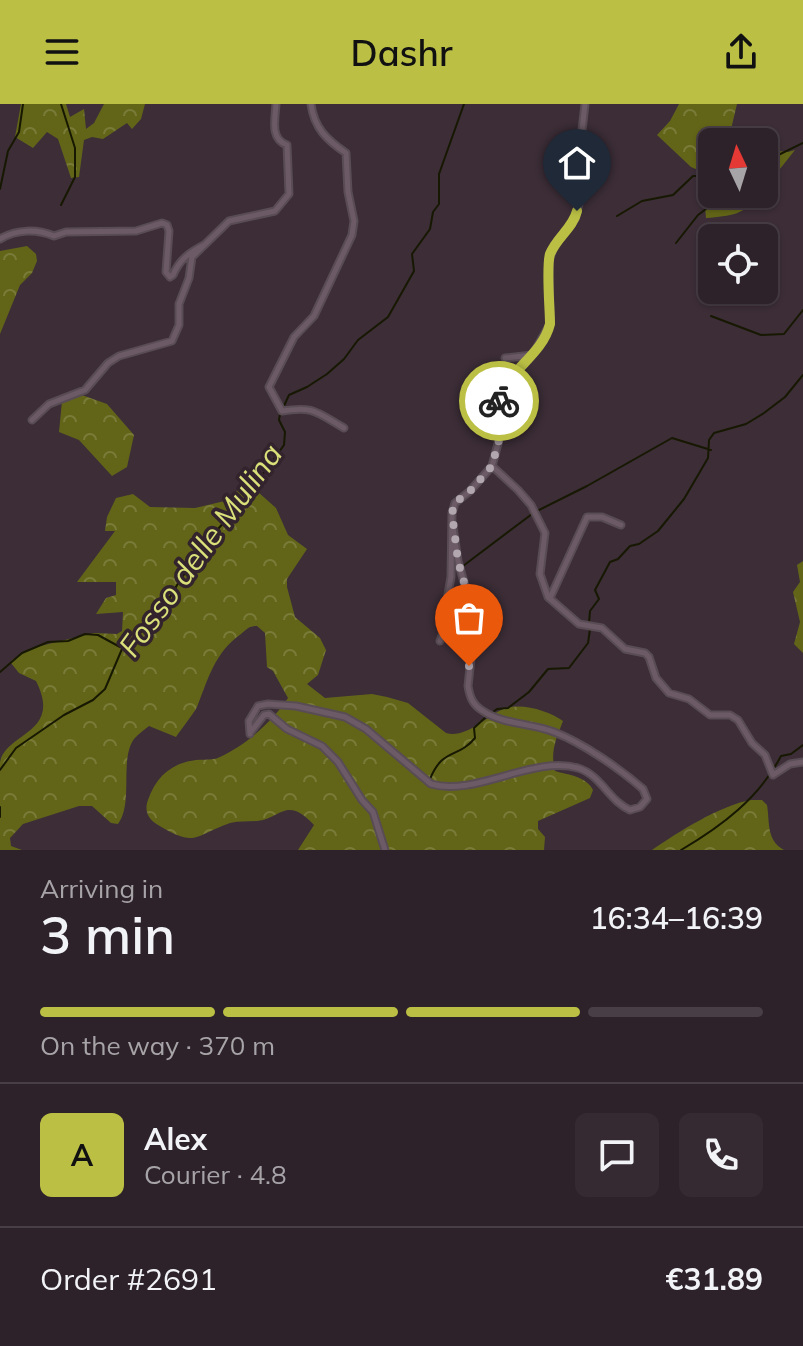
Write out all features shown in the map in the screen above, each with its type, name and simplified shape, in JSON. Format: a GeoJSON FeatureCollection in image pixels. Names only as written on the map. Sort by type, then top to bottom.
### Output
{"type":"FeatureCollection","features":[{"type":"Feature","properties":{"kind":"street"},"geometry":{"type":"LineString","coordinates":[[32,420],[49,404],[85,390],[108,363],[119,356],[172,341],[179,325],[179,304],[189,278],[192,257],[235,219],[275,211],[289,194],[289,148],[276,137],[276,104]]}},
{"type":"Feature","properties":{"kind":"street"},"geometry":{"type":"LineString","coordinates":[[311,104],[315,124],[330,142],[346,153],[348,192],[354,221],[352,235],[314,316],[294,337],[269,387],[282,411],[299,407],[308,409],[344,428]]}},
{"type":"Feature","properties":{"kind":"street"},"geometry":{"type":"LineString","coordinates":[[440,641],[445,627],[455,503],[492,466],[500,436],[498,414],[505,385],[533,354],[550,324],[551,253],[572,224],[580,200],[579,157],[585,104]]}},
{"type":"Feature","properties":{"kind":"street"},"geometry":{"type":"LineString","coordinates":[[0,239],[22,232],[41,231],[54,236],[66,232],[136,231],[162,223],[167,225],[169,231],[166,272],[170,277],[186,255],[215,236]]}},
{"type":"Feature","properties":{"kind":"street"},"geometry":{"type":"LineString","coordinates":[[505,358],[533,354]]}},
{"type":"Feature","properties":{"kind":"street"},"geometry":{"type":"LineString","coordinates":[[492,466],[524,497],[545,533],[546,547],[540,574],[550,598],[579,624],[602,628],[625,649],[645,653],[656,678],[669,693],[689,699],[710,715],[730,715],[738,720],[752,743],[765,755],[772,774],[790,764],[803,762]]}},
{"type":"Feature","properties":{"kind":"street"},"geometry":{"type":"LineString","coordinates":[[550,598],[587,517],[602,517],[621,525]]}},
{"type":"Feature","properties":{"kind":"street"},"geometry":{"type":"LineString","coordinates":[[385,850],[373,812],[338,762],[322,746],[294,734],[269,714],[260,718],[250,734],[249,721],[258,706],[268,704],[311,709],[356,722],[431,784],[442,787],[459,787],[501,776],[569,766],[593,775],[622,807],[630,810],[640,807],[647,799],[643,789],[581,746],[546,729],[496,718],[475,705],[468,686],[475,621],[458,561],[453,527]]}},
{"type":"Feature","properties":{"kind":"green space"},"geometry":{"type":"Polygon","coordinates":[[[21,104],[66,104],[70,117],[84,109],[86,129],[94,123],[104,104],[145,104],[141,119],[132,129],[127,123],[103,139],[92,137],[84,140],[79,177],[71,178],[58,139],[47,132],[33,148],[15,137],[21,104]]]}},
{"type":"Feature","properties":{"kind":"green space"},"geometry":{"type":"Polygon","coordinates":[[[679,104],[737,104],[731,128],[698,128],[698,170],[657,135],[670,121],[679,104]]]}},
{"type":"Feature","properties":{"kind":"green space"},"geometry":{"type":"Polygon","coordinates":[[[795,150],[778,171],[778,151],[795,150]]]}},
{"type":"Feature","properties":{"kind":"green space"},"geometry":{"type":"Polygon","coordinates":[[[705,208],[746,208],[737,213],[706,218],[705,208]]]}},
{"type":"Feature","properties":{"kind":"green space"},"geometry":{"type":"Polygon","coordinates":[[[27,246],[36,254],[37,261],[32,273],[20,285],[0,334],[0,251],[27,246]]]}},
{"type":"Feature","properties":{"kind":"green space"},"geometry":{"type":"Polygon","coordinates":[[[79,394],[107,404],[134,435],[127,467],[112,476],[79,440],[59,432],[62,401],[79,394]]]}},
{"type":"Feature","properties":{"kind":"green space"},"geometry":{"type":"Polygon","coordinates":[[[253,472],[257,477],[258,492],[276,508],[288,535],[307,549],[287,579],[287,587],[295,617],[320,638],[326,650],[318,675],[307,684],[325,698],[372,694],[408,703],[446,733],[461,733],[510,707],[534,709],[563,721],[553,752],[555,771],[581,779],[593,790],[590,798],[538,821],[538,829],[545,837],[544,850],[298,850],[314,825],[293,810],[262,820],[230,823],[195,838],[180,836],[155,823],[146,808],[155,784],[166,772],[179,764],[214,759],[230,752],[258,732],[288,698],[273,671],[267,667],[265,633],[257,626],[247,629],[225,649],[213,667],[196,709],[176,737],[149,726],[134,739],[127,758],[125,805],[118,824],[111,823],[92,806],[79,806],[23,824],[10,838],[11,846],[22,850],[0,850],[0,762],[4,752],[38,722],[43,712],[36,681],[19,673],[11,663],[32,648],[94,633],[117,634],[122,631],[123,612],[96,614],[106,598],[116,595],[116,582],[77,582],[115,531],[105,531],[107,517],[116,498],[133,494],[150,507],[195,508],[229,500],[253,472]]]}},
{"type":"Feature","properties":{"kind":"green space"},"geometry":{"type":"Polygon","coordinates":[[[803,561],[803,653],[794,644],[800,622],[793,592],[800,582],[797,565],[803,561]]]}},
{"type":"Feature","properties":{"kind":"green space"},"geometry":{"type":"Polygon","coordinates":[[[751,800],[762,800],[767,805],[772,836],[784,850],[652,850],[713,813],[751,800]]]}},
{"type":"Feature","properties":{"kind":"waterway"},"geometry":{"type":"LineString","coordinates":[[0,189],[8,151],[19,132],[23,104]]}},
{"type":"Feature","properties":{"kind":"waterway"},"geometry":{"type":"LineString","coordinates":[[61,104],[75,148],[75,177],[61,205]]}},
{"type":"Feature","properties":{"kind":"waterway","name":"Fosso delle Mulina"},"geometry":{"type":"LineString","coordinates":[[283,408],[289,395],[327,374],[344,359],[358,340],[388,317],[414,271],[412,254],[430,229],[433,212],[439,204],[439,174],[464,104]]}},
{"type":"Feature","properties":{"kind":"waterway"},"geometry":{"type":"LineString","coordinates":[[778,155],[803,143]]}},
{"type":"Feature","properties":{"kind":"waterway"},"geometry":{"type":"LineString","coordinates":[[617,216],[642,201],[673,195],[693,176],[698,176]]}},
{"type":"Feature","properties":{"kind":"waterway"},"geometry":{"type":"LineString","coordinates":[[676,243],[707,208]]}},
{"type":"Feature","properties":{"kind":"waterway"},"geometry":{"type":"LineString","coordinates":[[711,316],[761,335],[784,334],[803,310]]}},
{"type":"Feature","properties":{"kind":"waterway"},"geometry":{"type":"LineString","coordinates":[[589,623],[590,611],[599,599],[595,590],[610,562],[618,559],[630,546],[639,544],[658,531],[684,499],[708,458],[709,440],[714,433],[746,424],[764,413],[785,397],[803,375]]}},
{"type":"Feature","properties":{"kind":"waterway","name":"Fosso delle Mulina"},"geometry":{"type":"LineString","coordinates":[[0,770],[16,748],[64,715],[93,700],[105,689],[122,649],[159,616],[180,580],[284,445],[285,432],[279,420],[280,414]]}},
{"type":"Feature","properties":{"kind":"waterway"},"geometry":{"type":"LineString","coordinates":[[537,511],[672,438],[711,450]]}},
{"type":"Feature","properties":{"kind":"waterway"},"geometry":{"type":"LineString","coordinates":[[463,566],[532,514]]}},
{"type":"Feature","properties":{"kind":"waterway"},"geometry":{"type":"LineString","coordinates":[[493,712],[508,708],[529,692],[548,669],[569,668],[588,643],[590,629]]}},
{"type":"Feature","properties":{"kind":"waterway"},"geometry":{"type":"LineString","coordinates":[[0,672],[22,653],[48,642],[68,641],[85,634],[98,635],[120,647]]}},
{"type":"Feature","properties":{"kind":"waterway"},"geometry":{"type":"LineString","coordinates":[[430,779],[440,762],[475,738],[474,728],[487,716]]}},
{"type":"Feature","properties":{"kind":"waterway"},"geometry":{"type":"LineString","coordinates":[[681,850],[738,810],[762,785],[781,756],[791,754],[803,745]]}},
{"type":"Feature","properties":{"kind":"waterway","name":"Fosso delle Mulina"},"geometry":{"type":"LineString","coordinates":[[0,807],[0,817]]}},
{"type":"Feature","properties":{"kind":"way so far"},"geometry":{"type":"LineString","coordinates":[[469,666],[475,621],[458,561],[452,513],[455,503],[492,466],[500,436],[499,401]]}},
{"type":"Feature","properties":{"kind":"route"},"geometry":{"type":"LineString","coordinates":[[499,401],[505,385],[548,332],[549,260],[555,244],[572,224],[577,211]]}}]}
